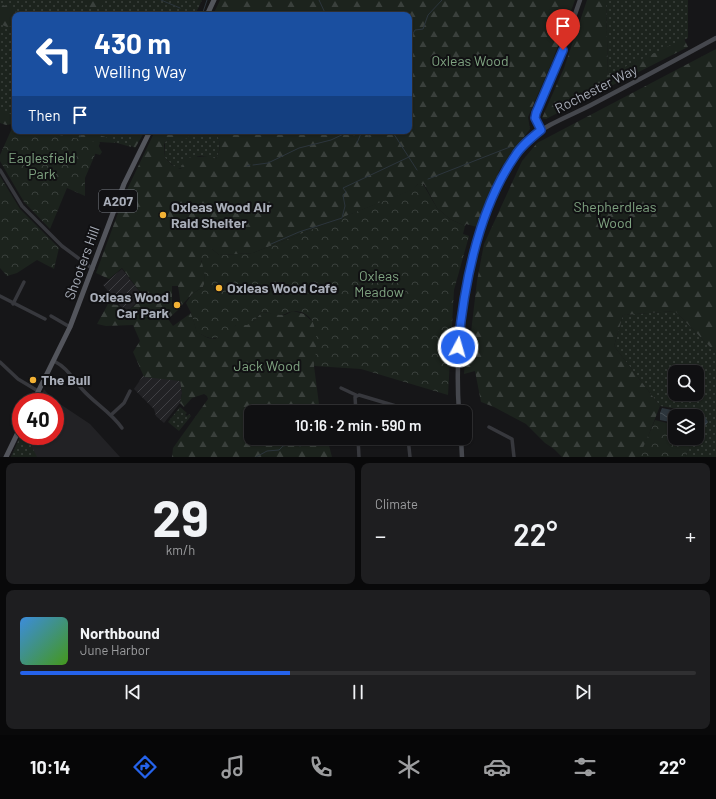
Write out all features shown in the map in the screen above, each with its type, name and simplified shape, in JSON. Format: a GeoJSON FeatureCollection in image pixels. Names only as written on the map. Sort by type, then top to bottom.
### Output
{"type":"FeatureCollection","features":[{"type":"Feature","properties":{"kind":"main road"},"geometry":{"type":"LineString","coordinates":[[209,12],[214,0]]}},
{"type":"Feature","properties":{"kind":"main road","name":"Shooters Hill"},"geometry":{"type":"LineString","coordinates":[[38,391],[70,328],[124,184],[149,134]]}},
{"type":"Feature","properties":{"kind":"main road"},"geometry":{"type":"LineString","coordinates":[[6,457],[12,445]]}},
{"type":"Feature","properties":{"kind":"street"},"geometry":{"type":"LineString","coordinates":[[541,130],[535,118],[536,113],[558,63],[580,0]]}},
{"type":"Feature","properties":{"kind":"street","name":"Rochester Way"},"geometry":{"type":"LineString","coordinates":[[459,405],[457,373],[459,334],[464,291],[476,243],[492,202],[506,170],[522,147],[541,130],[595,103],[716,38]]}},
{"type":"Feature","properties":{"kind":"street"},"geometry":{"type":"LineString","coordinates":[[0,170],[22,206],[65,249],[93,269]]}},
{"type":"Feature","properties":{"kind":"street"},"geometry":{"type":"LineString","coordinates":[[13,304],[24,282]]}},
{"type":"Feature","properties":{"kind":"street"},"geometry":{"type":"LineString","coordinates":[[0,296],[13,304],[45,319]]}},
{"type":"Feature","properties":{"kind":"street"},"geometry":{"type":"LineString","coordinates":[[50,316],[70,328]]}},
{"type":"Feature","properties":{"kind":"street"},"geometry":{"type":"LineString","coordinates":[[54,361],[67,369],[82,389],[111,415],[122,428]]}},
{"type":"Feature","properties":{"kind":"street"},"geometry":{"type":"LineString","coordinates":[[0,362],[22,381],[38,391]]}},
{"type":"Feature","properties":{"kind":"street"},"geometry":{"type":"LineString","coordinates":[[342,388],[356,395],[388,405]]}},
{"type":"Feature","properties":{"kind":"street"},"geometry":{"type":"LineString","coordinates":[[111,415],[124,403],[130,391]]}},
{"type":"Feature","properties":{"kind":"street"},"geometry":{"type":"LineString","coordinates":[[356,395],[356,405]]}},
{"type":"Feature","properties":{"kind":"street"},"geometry":{"type":"LineString","coordinates":[[489,427],[512,439],[514,457]]}},
{"type":"Feature","properties":{"kind":"street"},"geometry":{"type":"LineString","coordinates":[[358,445],[359,457]]}},
{"type":"Feature","properties":{"kind":"street"},"geometry":{"type":"LineString","coordinates":[[409,445],[410,457]]}},
{"type":"Feature","properties":{"kind":"street"},"geometry":{"type":"LineString","coordinates":[[461,445],[462,457]]}},
{"type":"Feature","properties":{"kind":"shaded area"},"geometry":{"type":"Polygon","coordinates":[[[122,269],[143,296],[126,313],[103,285],[122,269]]]}},
{"type":"Feature","properties":{"kind":"shaded area"},"geometry":{"type":"Polygon","coordinates":[[[145,373],[180,381],[182,393],[180,403],[164,423],[156,416],[154,409],[134,389],[145,373]]]}},
{"type":"Feature","properties":{"kind":"shaded area"},"geometry":{"type":"Polygon","coordinates":[[[64,407],[90,424],[120,457],[11,457],[16,445],[64,445],[64,407]]]}},
{"type":"Feature","properties":{"kind":"green space"},"geometry":{"type":"Polygon","coordinates":[[[0,0],[202,0],[196,12],[12,12],[12,123],[0,121],[0,0]]]}},
{"type":"Feature","properties":{"kind":"green space"},"geometry":{"type":"Polygon","coordinates":[[[79,0],[101,0],[102,6],[100,9],[89,7],[86,1],[79,0]]]}},
{"type":"Feature","properties":{"kind":"green space","name":"Oxleas Wood"},"geometry":{"type":"Polygon","coordinates":[[[220,0],[575,0],[552,62],[528,117],[530,129],[500,169],[477,227],[466,224],[465,226],[450,219],[437,208],[424,184],[418,184],[412,190],[253,253],[219,255],[212,249],[201,261],[204,266],[205,282],[203,287],[192,294],[181,306],[178,286],[172,286],[172,304],[174,308],[177,307],[178,310],[168,319],[173,326],[191,313],[197,332],[208,338],[215,339],[236,325],[253,322],[262,312],[285,315],[293,311],[304,314],[313,322],[317,333],[317,349],[314,366],[319,405],[244,405],[244,445],[329,445],[332,457],[172,457],[173,448],[208,399],[207,396],[204,394],[192,398],[184,407],[180,403],[182,393],[180,381],[144,377],[133,352],[140,341],[133,325],[106,326],[97,324],[108,304],[118,305],[126,313],[144,297],[122,268],[109,279],[96,273],[125,194],[154,134],[189,134],[188,138],[164,142],[164,157],[172,165],[180,169],[182,168],[184,158],[209,156],[216,159],[220,145],[216,134],[412,134],[412,12],[214,12],[220,0]]]}},
{"type":"Feature","properties":{"kind":"green space"},"geometry":{"type":"Polygon","coordinates":[[[587,0],[606,0],[608,75],[684,39],[688,47],[546,119],[542,118],[564,68],[587,0]]]}},
{"type":"Feature","properties":{"kind":"green space"},"geometry":{"type":"Polygon","coordinates":[[[606,0],[688,0],[688,38],[608,75],[606,0]]]}},
{"type":"Feature","properties":{"kind":"green space"},"geometry":{"type":"Polygon","coordinates":[[[3,5],[20,12],[12,12],[12,26],[7,27],[0,24],[0,6],[3,5]]]}},
{"type":"Feature","properties":{"kind":"green space","name":"Shepherdleas Wood"},"geometry":{"type":"Polygon","coordinates":[[[716,49],[716,353],[675,311],[623,315],[614,346],[660,406],[640,457],[562,457],[526,424],[494,407],[481,402],[475,371],[464,374],[465,358],[468,358],[477,281],[484,244],[522,161],[537,143],[716,49]]]}},
{"type":"Feature","properties":{"kind":"green space"},"geometry":{"type":"Polygon","coordinates":[[[4,110],[12,115],[12,124],[6,125],[0,123],[0,112],[4,110]]]}},
{"type":"Feature","properties":{"kind":"green space","name":"Eaglesfield Park"},"geometry":{"type":"Polygon","coordinates":[[[12,128],[12,134],[54,134],[100,143],[85,178],[85,196],[67,188],[50,229],[24,202],[0,161],[0,155],[12,128]]]}},
{"type":"Feature","properties":{"kind":"green space"},"geometry":{"type":"Polygon","coordinates":[[[26,134],[91,134],[108,138],[115,143],[100,142],[98,145],[102,152],[100,155],[26,134]]]}},
{"type":"Feature","properties":{"kind":"green space"},"geometry":{"type":"Polygon","coordinates":[[[74,134],[138,134],[131,147],[103,139],[74,134]]]}},
{"type":"Feature","properties":{"kind":"green space"},"geometry":{"type":"Polygon","coordinates":[[[135,134],[143,134],[135,148],[130,145],[135,134]]]}},
{"type":"Feature","properties":{"kind":"green space"},"geometry":{"type":"Polygon","coordinates":[[[189,134],[217,134],[219,141],[218,156],[216,159],[206,156],[199,156],[183,168],[176,168],[164,157],[164,142],[189,134]]]}},
{"type":"Feature","properties":{"kind":"green space","name":"Eaglesfield Park"},"geometry":{"type":"Polygon","coordinates":[[[0,176],[20,209],[59,248],[54,269],[37,260],[17,273],[7,276],[0,268],[0,176]]]}},
{"type":"Feature","properties":{"kind":"green space","name":"Oxleas Meadow"},"geometry":{"type":"Polygon","coordinates":[[[418,184],[423,184],[437,208],[450,219],[465,226],[463,234],[469,236],[454,290],[448,395],[361,369],[314,366],[316,332],[314,324],[304,313],[295,311],[275,315],[262,312],[253,322],[247,325],[236,325],[228,333],[221,337],[210,338],[197,333],[191,313],[186,303],[192,294],[203,287],[205,278],[201,252],[205,248],[212,249],[219,255],[253,253],[411,190],[418,184]]]}},
{"type":"Feature","properties":{"kind":"green space"},"geometry":{"type":"Polygon","coordinates":[[[675,311],[716,353],[716,457],[685,457],[691,445],[704,445],[704,409],[678,409],[660,406],[614,346],[623,315],[675,311]]]}},
{"type":"Feature","properties":{"kind":"green space"},"geometry":{"type":"Polygon","coordinates":[[[180,407],[187,413],[185,415],[187,416],[189,414],[191,416],[179,431],[168,422],[180,407]]]}},
{"type":"Feature","properties":{"kind":"green space"},"geometry":{"type":"Polygon","coordinates":[[[655,420],[668,423],[668,445],[691,445],[685,457],[639,457],[655,420]]]}},
{"type":"Feature","properties":{"kind":"green space"},"geometry":{"type":"Polygon","coordinates":[[[16,445],[31,445],[37,457],[11,457],[16,445]]]}},
{"type":"Feature","properties":{"kind":"water"},"geometry":{"type":"Polygon","coordinates":[[[662,408],[668,409],[668,422],[660,420],[662,408]]]}},
{"type":"Feature","properties":{"kind":"water"},"geometry":{"type":"Polygon","coordinates":[[[704,417],[705,417],[708,422],[704,427],[704,417]]]}},
{"type":"Feature","properties":{"kind":"waterway"},"geometry":{"type":"LineString","coordinates":[[161,0],[180,8]]}},
{"type":"Feature","properties":{"kind":"waterway"},"geometry":{"type":"LineString","coordinates":[[203,12],[207,0]]}},
{"type":"Feature","properties":{"kind":"waterway"},"geometry":{"type":"LineString","coordinates":[[319,0],[325,12]]}},
{"type":"Feature","properties":{"kind":"waterway"},"geometry":{"type":"LineString","coordinates":[[412,36],[415,30],[423,29],[428,15],[442,0]]}},
{"type":"Feature","properties":{"kind":"waterway"},"geometry":{"type":"LineString","coordinates":[[253,165],[268,163],[299,148],[331,140],[344,134]]}},
{"type":"Feature","properties":{"kind":"waterway"},"geometry":{"type":"LineString","coordinates":[[357,143],[361,134]]}},
{"type":"Feature","properties":{"kind":"waterway"},"geometry":{"type":"LineString","coordinates":[[394,134],[417,170]]}},
{"type":"Feature","properties":{"kind":"waterway"},"geometry":{"type":"LineString","coordinates":[[428,179],[510,147]]}},
{"type":"Feature","properties":{"kind":"waterway"},"geometry":{"type":"LineString","coordinates":[[271,244],[299,232],[342,218],[345,206],[343,195],[346,192],[343,188],[409,157]]}},
{"type":"Feature","properties":{"kind":"waterway"},"geometry":{"type":"LineString","coordinates":[[256,457],[267,451],[279,450],[283,446],[288,445]]}},
{"type":"Feature","properties":{"kind":"waterway"},"geometry":{"type":"LineString","coordinates":[[297,445],[303,445]]}},
{"type":"Feature","properties":{"kind":"place","name":"Oxleas Wood Air Raid Shelter"},"geometry":{"type":"Point","coordinates":[163,215]}},
{"type":"Feature","properties":{"kind":"place","name":"Oxleas Wood Cafe"},"geometry":{"type":"Point","coordinates":[219,288]}},
{"type":"Feature","properties":{"kind":"place","name":"Oxleas Wood Car Park"},"geometry":{"type":"Point","coordinates":[177,305]}},
{"type":"Feature","properties":{"kind":"place","name":"The Bull"},"geometry":{"type":"Point","coordinates":[33,380]}},
{"type":"Feature","properties":{"kind":"route"},"geometry":{"type":"LineString","coordinates":[[458,347],[464,291],[476,243],[506,170],[515,155],[541,130],[535,118],[536,113],[563,50]]}},
{"type":"Feature","properties":{"kind":"park label","name":"Jack Wood"},"geometry":{"type":"Point","coordinates":[267,366]}}]}
